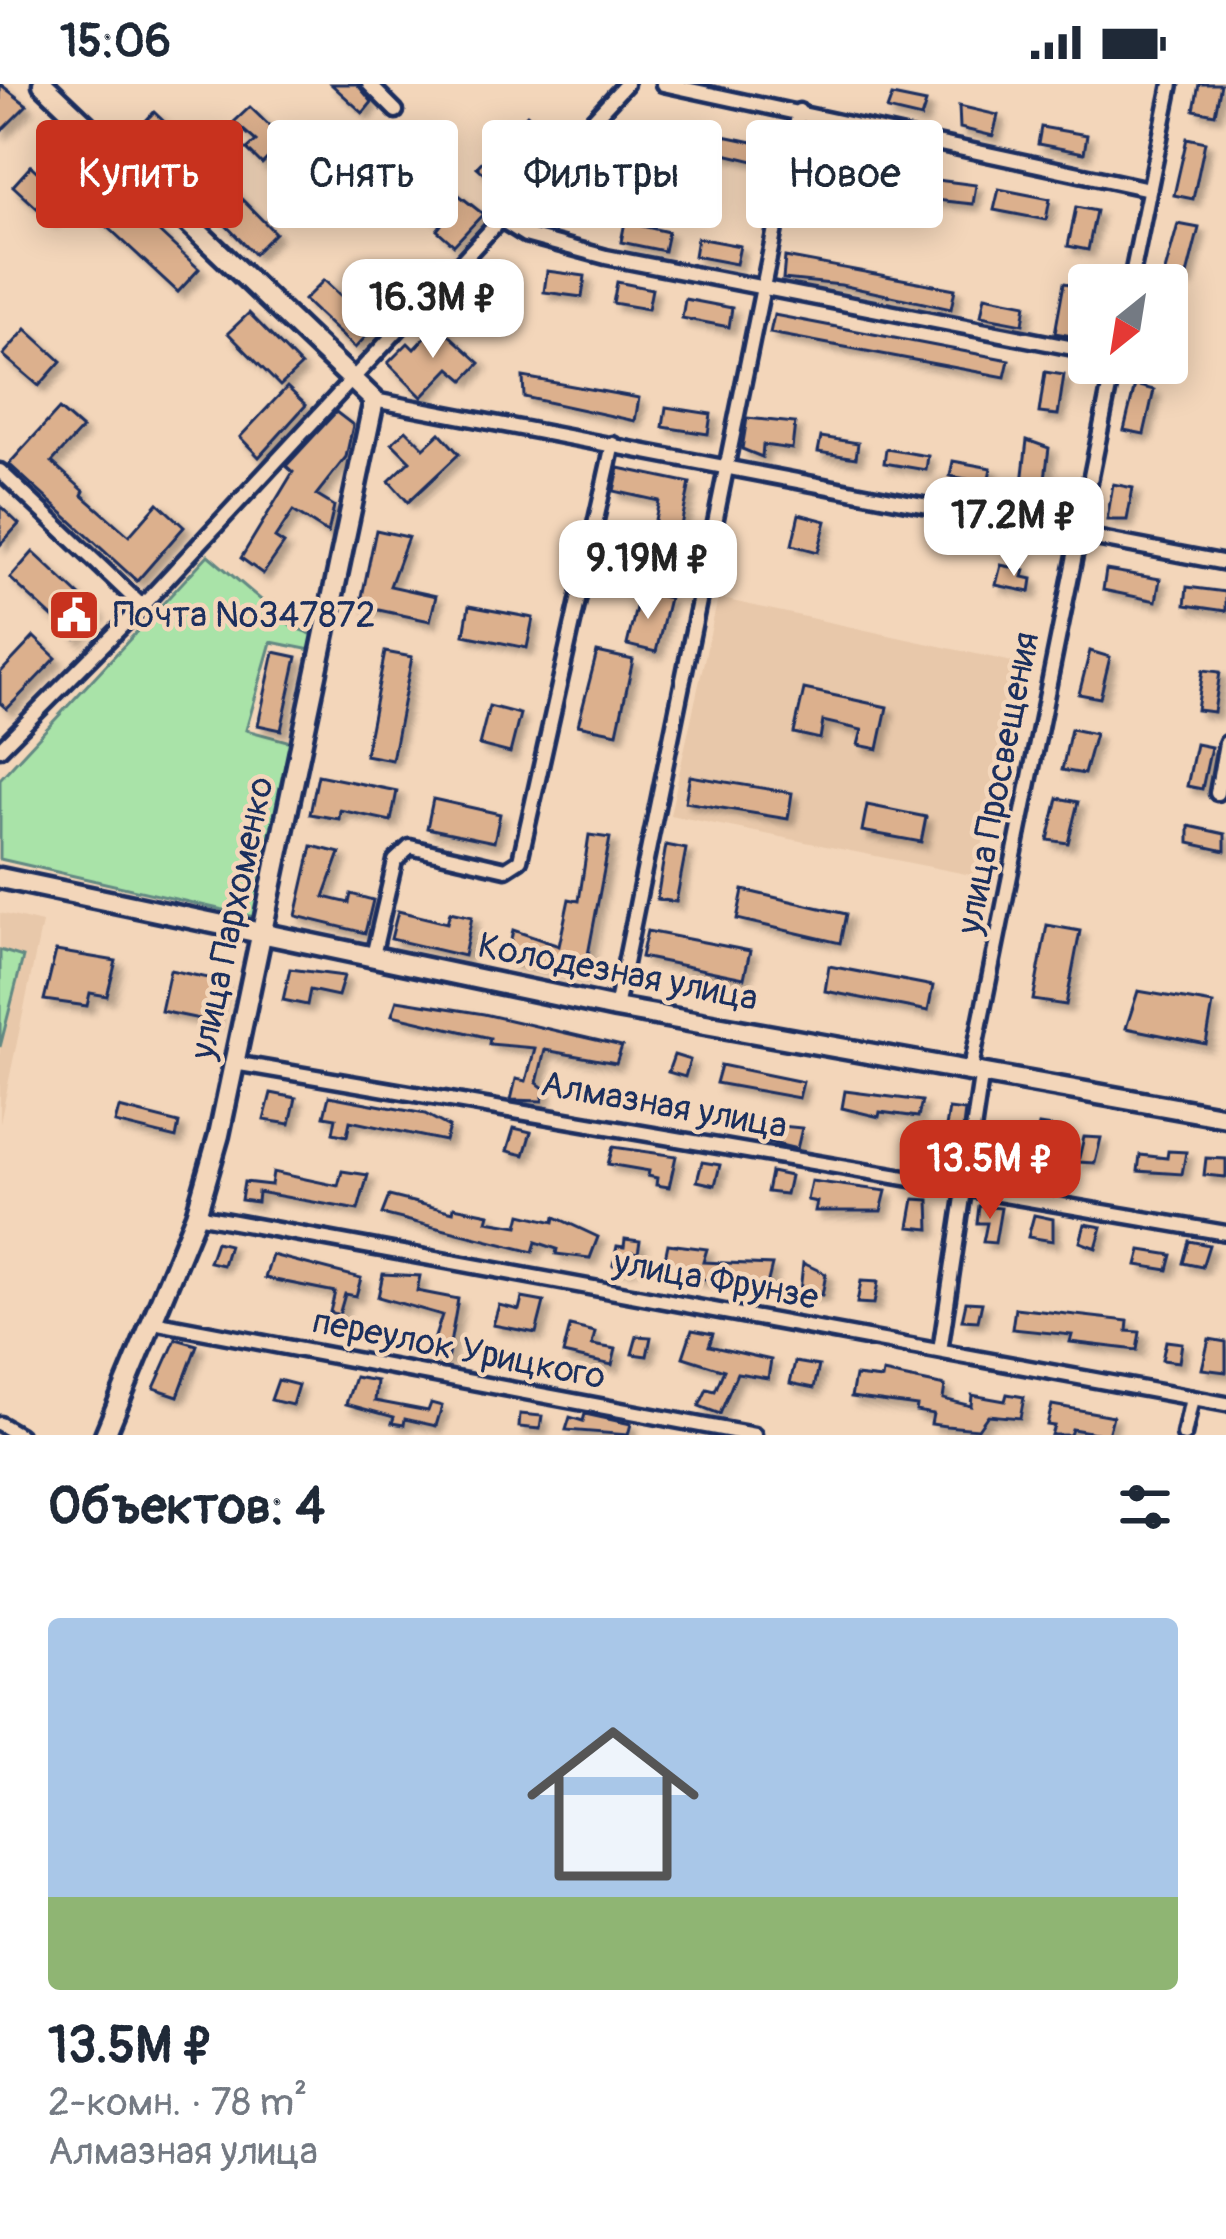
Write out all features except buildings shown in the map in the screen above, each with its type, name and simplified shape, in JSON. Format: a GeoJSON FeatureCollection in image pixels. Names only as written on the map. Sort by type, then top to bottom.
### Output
{"type":"FeatureCollection","features":[{"type":"Feature","properties":{"kind":"street"},"geometry":{"type":"LineString","coordinates":[[43,84],[352,374],[374,400],[1226,562]]}},
{"type":"Feature","properties":{"kind":"street"},"geometry":{"type":"LineString","coordinates":[[369,84],[396,111]]}},
{"type":"Feature","properties":{"kind":"street"},"geometry":{"type":"LineString","coordinates":[[593,120],[626,84]]}},
{"type":"Feature","properties":{"kind":"street"},"geometry":{"type":"LineString","coordinates":[[669,87],[696,84]]}},
{"type":"Feature","properties":{"kind":"street"},"geometry":{"type":"LineString","coordinates":[[1134,264],[1171,84]]}},
{"type":"Feature","properties":{"kind":"street"},"geometry":{"type":"LineString","coordinates":[[669,87],[1149,189]]}},
{"type":"Feature","properties":{"kind":"street"},"geometry":{"type":"LineString","coordinates":[[616,1007],[799,111]]}},
{"type":"Feature","properties":{"kind":"street"},"geometry":{"type":"LineString","coordinates":[[0,749],[142,606],[352,374],[493,228]]}},
{"type":"Feature","properties":{"kind":"street"},"geometry":{"type":"LineString","coordinates":[[517,228],[550,244],[762,291],[1068,347]]}},
{"type":"Feature","properties":{"kind":"street","name":"улица Просвещения"},"geometry":{"type":"LineString","coordinates":[[940,1351],[976,1076],[1110,384]]}},
{"type":"Feature","properties":{"kind":"street","name":"улица Пархоменко"},"geometry":{"type":"LineString","coordinates":[[105,1435],[196,1215],[234,1064],[374,400]]}},
{"type":"Feature","properties":{"kind":"street"},"geometry":{"type":"LineString","coordinates":[[373,956],[395,861],[410,847],[506,869],[520,860],[613,444]]}},
{"type":"Feature","properties":{"kind":"street"},"geometry":{"type":"LineString","coordinates":[[0,471],[142,606]]}},
{"type":"Feature","properties":{"kind":"street"},"geometry":{"type":"LineString","coordinates":[[1217,793],[1226,743]]}},
{"type":"Feature","properties":{"kind":"street","name":"Колодезная улица"},"geometry":{"type":"LineString","coordinates":[[0,878],[616,1007],[976,1076],[1226,1117]]}},
{"type":"Feature","properties":{"kind":"street","name":"Алмазная улица"},"geometry":{"type":"LineString","coordinates":[[234,1064],[1226,1233]]}},
{"type":"Feature","properties":{"kind":"street","name":"улица Фрунзе"},"geometry":{"type":"LineString","coordinates":[[196,1215],[1226,1404]]}},
{"type":"Feature","properties":{"kind":"street","name":"переулок Урицкого"},"geometry":{"type":"LineString","coordinates":[[153,1322],[754,1435]]}},
{"type":"Feature","properties":{"kind":"street"},"geometry":{"type":"LineString","coordinates":[[1184,1435],[1192,1398]]}},
{"type":"Feature","properties":{"kind":"street"},"geometry":{"type":"LineString","coordinates":[[0,1424],[19,1435]]}},
{"type":"Feature","properties":{"kind":"shaded area"},"geometry":{"type":"Polygon","coordinates":[[[718,598],[1022,664],[976,876],[670,815],[718,598]]]}},
{"type":"Feature","properties":{"kind":"shaded area"},"geometry":{"type":"Polygon","coordinates":[[[0,913],[42,923],[0,1123],[0,913]]]}},
{"type":"Feature","properties":{"kind":"green space"},"geometry":{"type":"Polygon","coordinates":[[[208,555],[293,627],[314,635],[311,650],[271,642],[246,730],[291,742],[254,917],[0,859],[0,779],[208,555]]]}},
{"type":"Feature","properties":{"kind":"green space"},"geometry":{"type":"Polygon","coordinates":[[[0,950],[23,957],[0,1047],[0,950]]]}},
{"type":"Feature","properties":{"kind":"place","name":"Почта №347872"},"geometry":{"type":"Point","coordinates":[74,615]}}]}
